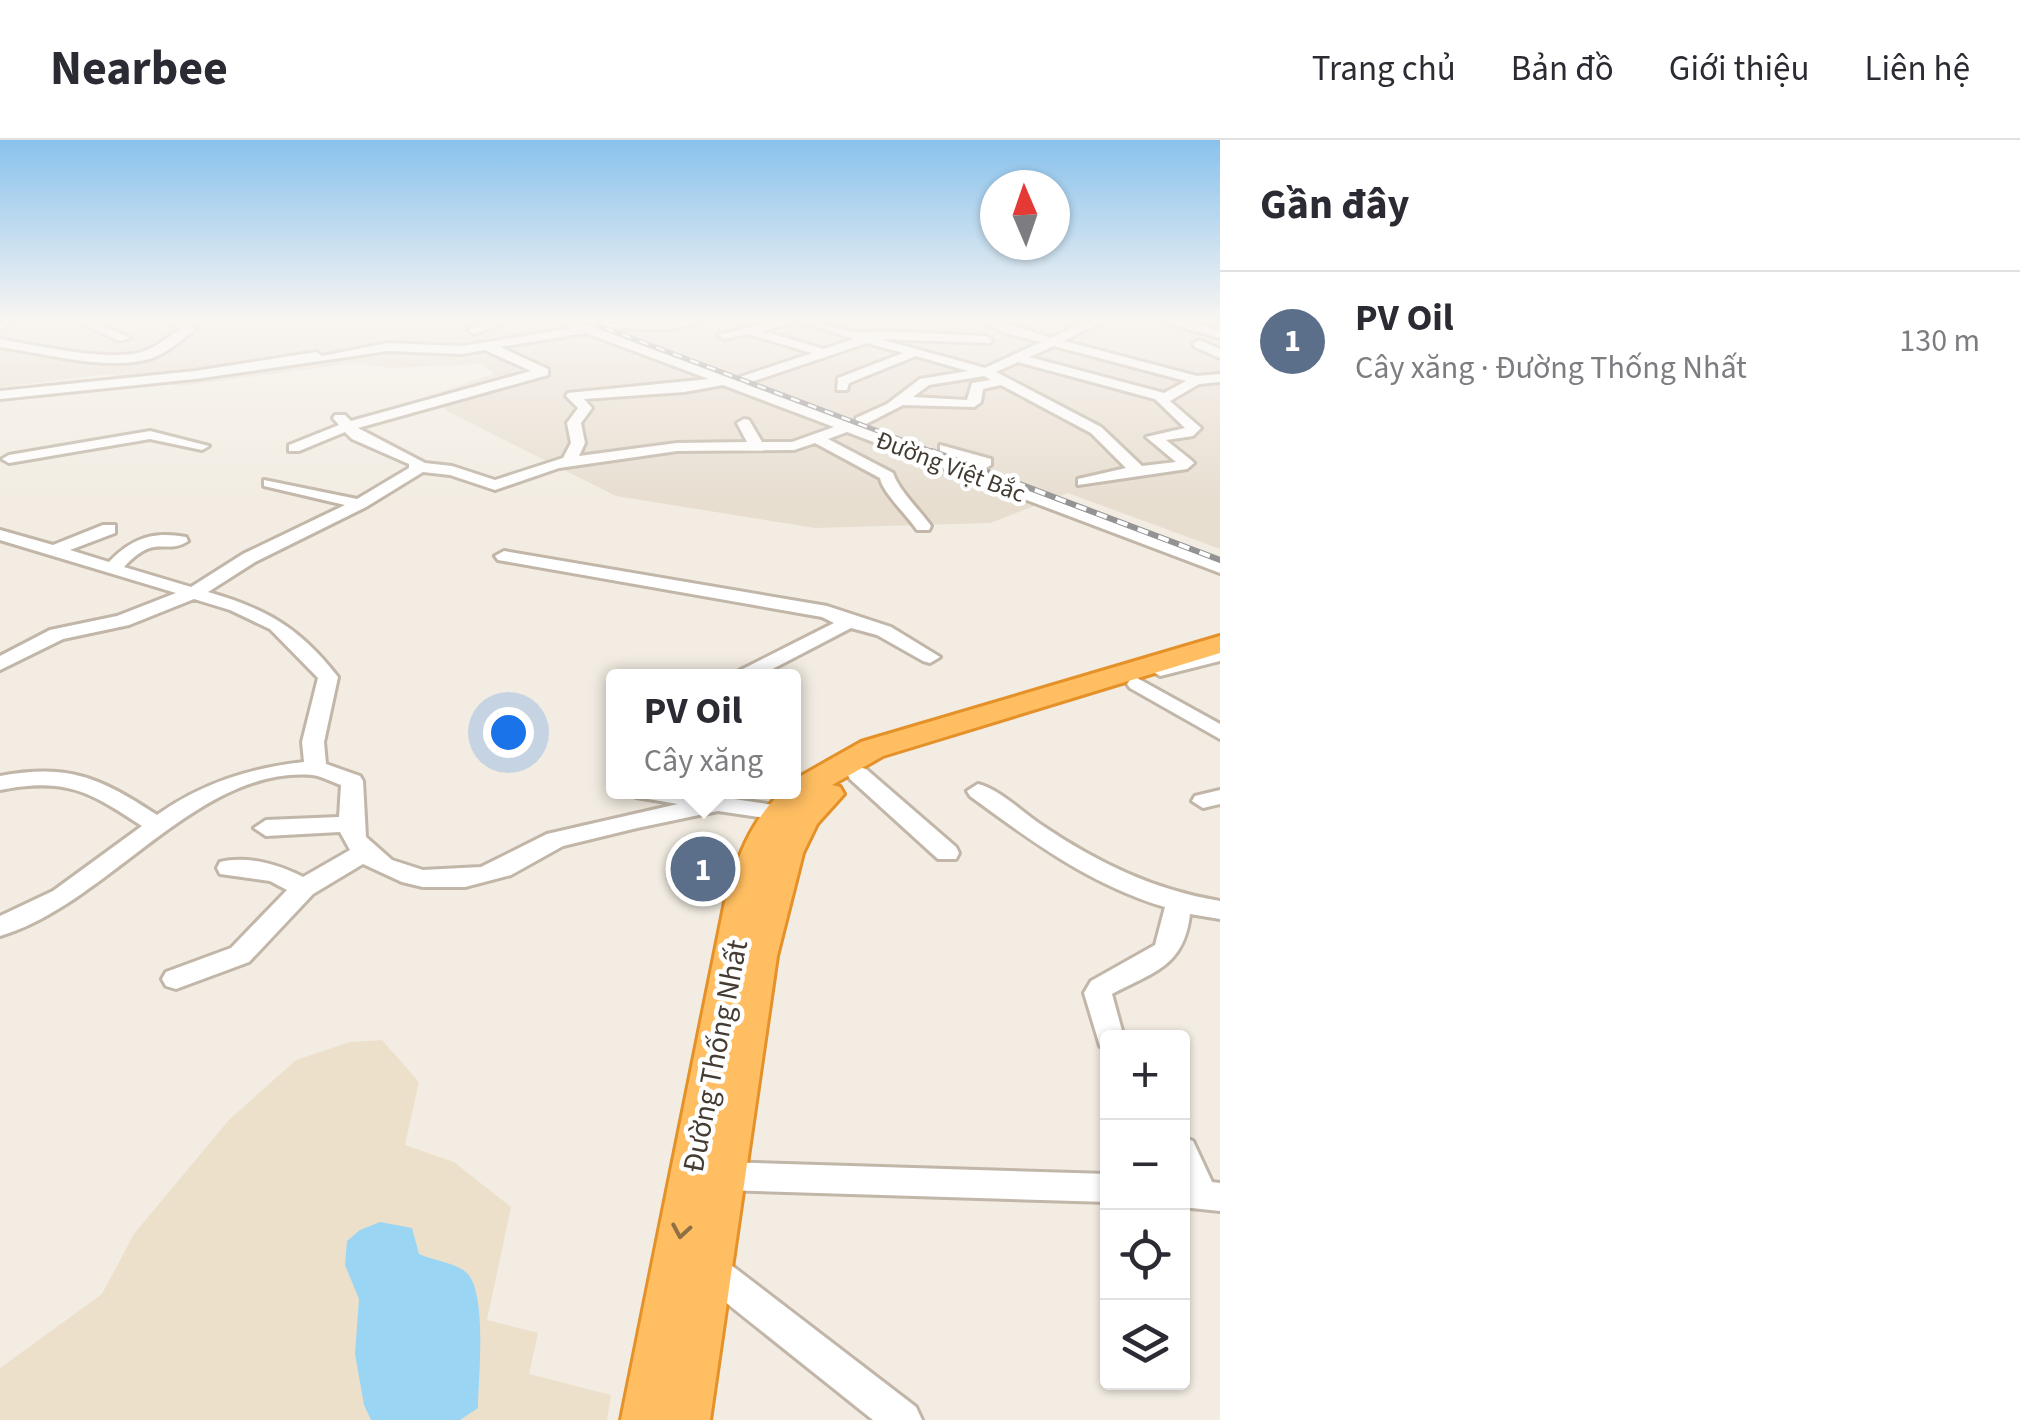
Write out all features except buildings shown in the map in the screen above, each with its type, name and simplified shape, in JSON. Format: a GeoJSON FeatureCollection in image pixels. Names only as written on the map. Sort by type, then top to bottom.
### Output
{"type":"FeatureCollection","features":[{"type":"Feature","properties":{"kind":"highway","name":"Đường Thống Nhất"},"geometry":{"type":"LineString","coordinates":[[791,816],[858,774],[912,750],[1220,647]]}},
{"type":"Feature","properties":{"kind":"highway","name":"Đường Thống Nhất"},"geometry":{"type":"LineString","coordinates":[[648,1420],[786,853],[791,816],[823,775],[872,749],[1147,673]]}},
{"type":"Feature","properties":{"kind":"highway","name":"Đường Thống Nhất"},"geometry":{"type":"LineString","coordinates":[[683,1420],[706,1266],[705,1176]]}},
{"type":"Feature","properties":{"kind":"street"},"geometry":{"type":"LineString","coordinates":[[0,395],[129,382]]}},
{"type":"Feature","properties":{"kind":"street"},"geometry":{"type":"LineString","coordinates":[[294,448],[344,423],[505,382]]}},
{"type":"Feature","properties":{"kind":"street"},"geometry":{"type":"LineString","coordinates":[[569,462],[578,444],[574,423],[585,408],[574,396],[718,382]]}},
{"type":"Feature","properties":{"kind":"street","name":"Đường Việt Bắc"},"geometry":{"type":"LineString","coordinates":[[732,382],[1220,568]]}},
{"type":"Feature","properties":{"kind":"street"},"geometry":{"type":"LineString","coordinates":[[842,386],[845,382]]}},
{"type":"Feature","properties":{"kind":"street"},"geometry":{"type":"LineString","coordinates":[[927,382],[901,401],[860,421],[986,462],[966,472]]}},
{"type":"Feature","properties":{"kind":"street"},"geometry":{"type":"LineString","coordinates":[[901,401],[968,404],[974,402],[977,386],[999,382],[1056,406],[1096,430],[1137,470]]}},
{"type":"Feature","properties":{"kind":"street"},"geometry":{"type":"LineString","coordinates":[[1107,382],[1164,397],[1194,382]]}},
{"type":"Feature","properties":{"kind":"street"},"geometry":{"type":"LineString","coordinates":[[1083,482],[1186,463],[1153,437],[1188,433],[1194,428],[1162,404],[1164,397]]}},
{"type":"Feature","properties":{"kind":"street"},"geometry":{"type":"LineString","coordinates":[[744,422],[757,447]]}},
{"type":"Feature","properties":{"kind":"street"},"geometry":{"type":"LineString","coordinates":[[344,423],[381,449],[417,462],[419,467]]}},
{"type":"Feature","properties":{"kind":"street"},"geometry":{"type":"LineString","coordinates":[[0,664],[57,634],[122,621],[195,592],[249,558],[360,504],[419,467],[452,471],[490,485],[544,466],[662,448],[794,446],[847,426]]}},
{"type":"Feature","properties":{"kind":"street"},"geometry":{"type":"LineString","coordinates":[[708,431],[725,447]]}},
{"type":"Feature","properties":{"kind":"street"},"geometry":{"type":"LineString","coordinates":[[9,459],[150,435],[202,446]]}},
{"type":"Feature","properties":{"kind":"street"},"geometry":{"type":"LineString","coordinates":[[816,438],[888,476],[889,487],[903,498],[923,526]]}},
{"type":"Feature","properties":{"kind":"street"},"geometry":{"type":"LineString","coordinates":[[0,444],[9,450],[0,476]]}},
{"type":"Feature","properties":{"kind":"street"},"geometry":{"type":"LineString","coordinates":[[268,483],[360,504]]}},
{"type":"Feature","properties":{"kind":"street"},"geometry":{"type":"LineString","coordinates":[[51,552],[109,529]]}},
{"type":"Feature","properties":{"kind":"street"},"geometry":{"type":"LineString","coordinates":[[112,569],[143,534],[180,541]]}},
{"type":"Feature","properties":{"kind":"street"},"geometry":{"type":"LineString","coordinates":[[0,535],[195,592],[277,624],[328,677],[313,742],[315,768]]}},
{"type":"Feature","properties":{"kind":"street"},"geometry":{"type":"LineString","coordinates":[[244,538],[250,544],[249,558]]}},
{"type":"Feature","properties":{"kind":"street"},"geometry":{"type":"LineString","coordinates":[[504,556],[827,612],[884,632],[930,658]]}},
{"type":"Feature","properties":{"kind":"street"},"geometry":{"type":"LineString","coordinates":[[758,669],[835,632],[844,620]]}},
{"type":"Feature","properties":{"kind":"street"},"geometry":{"type":"LineString","coordinates":[[1147,673],[1220,733]]}},
{"type":"Feature","properties":{"kind":"street"},"geometry":{"type":"LineString","coordinates":[[0,927],[62,897],[178,812],[237,781],[260,774],[315,768],[352,781],[353,838],[365,852],[408,876],[468,880],[512,865],[552,840],[720,803]]}},
{"type":"Feature","properties":{"kind":"street"},"geometry":{"type":"LineString","coordinates":[[858,774],[947,853]]}},
{"type":"Feature","properties":{"kind":"street"},"geometry":{"type":"LineString","coordinates":[[0,783],[54,776],[88,781],[159,827]]}},
{"type":"Feature","properties":{"kind":"street"},"geometry":{"type":"LineString","coordinates":[[978,790],[1075,861],[1178,904],[1220,910]]}},
{"type":"Feature","properties":{"kind":"street"},"geometry":{"type":"LineString","coordinates":[[692,799],[791,816]]}},
{"type":"Feature","properties":{"kind":"street"},"geometry":{"type":"LineString","coordinates":[[266,828],[351,824]]}},
{"type":"Feature","properties":{"kind":"street"},"geometry":{"type":"LineString","coordinates":[[176,979],[248,949],[304,888],[365,852]]}},
{"type":"Feature","properties":{"kind":"street"},"geometry":{"type":"LineString","coordinates":[[229,868],[275,874],[304,888]]}},
{"type":"Feature","properties":{"kind":"street"},"geometry":{"type":"LineString","coordinates":[[1108,1030],[1098,993],[1164,956],[1176,931],[1178,904]]}},
{"type":"Feature","properties":{"kind":"street"},"geometry":{"type":"LineString","coordinates":[[1190,1169],[1201,1194]]}},
{"type":"Feature","properties":{"kind":"street"},"geometry":{"type":"LineString","coordinates":[[705,1176],[1100,1188]]}},
{"type":"Feature","properties":{"kind":"street"},"geometry":{"type":"LineString","coordinates":[[706,1266],[903,1420]]}},
{"type":"Feature","properties":{"kind":"shaded area"},"geometry":{"type":"Polygon","coordinates":[[[0,382],[44,382],[0,387],[0,382]]]}},
{"type":"Feature","properties":{"kind":"shaded area"},"geometry":{"type":"Polygon","coordinates":[[[154,382],[212,382],[179,386],[154,382]]]}},
{"type":"Feature","properties":{"kind":"shaded area"},"geometry":{"type":"Polygon","coordinates":[[[471,382],[1220,382],[1220,549],[1068,493],[990,523],[815,528],[616,496],[449,412],[429,396],[471,382]]]}},
{"type":"Feature","properties":{"kind":"shaded area"},"geometry":{"type":"Polygon","coordinates":[[[382,1040],[419,1082],[405,1145],[454,1162],[511,1207],[487,1320],[538,1333],[529,1374],[611,1395],[607,1420],[0,1420],[0,1368],[102,1294],[134,1234],[229,1120],[296,1060],[350,1042],[382,1040]]]}},
{"type":"Feature","properties":{"kind":"water"},"geometry":{"type":"Polygon","coordinates":[[[380,1222],[412,1228],[419,1254],[458,1267],[471,1279],[479,1312],[478,1408],[460,1420],[371,1420],[364,1405],[355,1354],[359,1299],[345,1265],[347,1241],[360,1230],[380,1222]]]}},
{"type":"Feature","properties":{"kind":"railway"},"geometry":{"type":"LineString","coordinates":[[747,382],[939,454]]}},
{"type":"Feature","properties":{"kind":"railway"},"geometry":{"type":"LineString","coordinates":[[932,451],[1220,560]]}},
{"type":"Feature","properties":{"kind":"place","name":"PV Oil"},"geometry":{"type":"Point","coordinates":[703,869]}}]}
